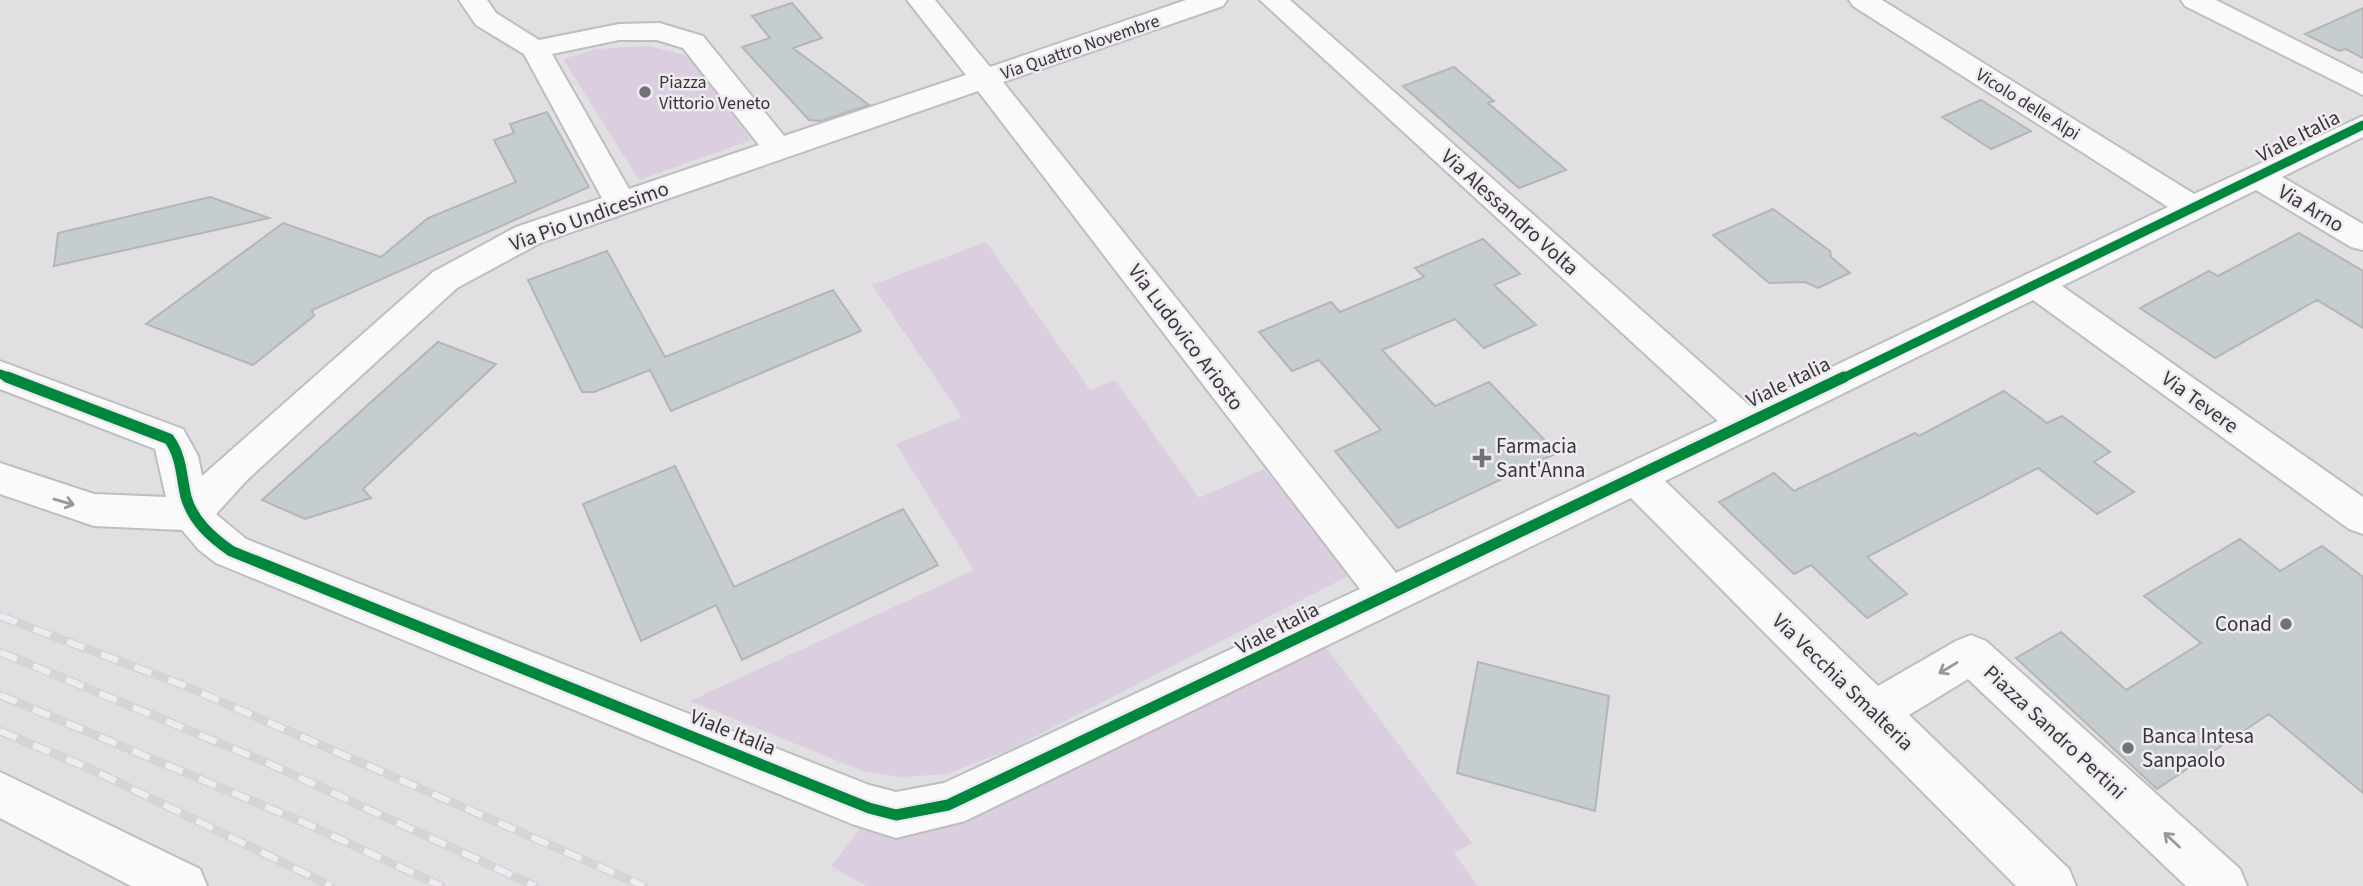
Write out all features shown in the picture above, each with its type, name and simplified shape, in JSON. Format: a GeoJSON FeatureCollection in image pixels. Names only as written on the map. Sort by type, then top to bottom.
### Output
{"type":"FeatureCollection","features":[{"type":"Feature","properties":{"kind":"street"},"geometry":{"type":"LineString","coordinates":[[473,0],[485,19],[535,49],[621,203]]}},
{"type":"Feature","properties":{"kind":"street","name":"Via Ludovico Ariosto"},"geometry":{"type":"LineString","coordinates":[[921,0],[1388,594]]}},
{"type":"Feature","properties":{"kind":"street","name":"Via Quattro Novembre"},"geometry":{"type":"LineString","coordinates":[[986,80],[1213,0]]}},
{"type":"Feature","properties":{"kind":"street","name":"Via Alessandro Volta"},"geometry":{"type":"LineString","coordinates":[[1274,0],[1746,424]]}},
{"type":"Feature","properties":{"kind":"street","name":"Vicolo delle Alpi"},"geometry":{"type":"LineString","coordinates":[[1863,0],[2193,208]]}},
{"type":"Feature","properties":{"kind":"street"},"geometry":{"type":"LineString","coordinates":[[2195,0],[2363,86]]}},
{"type":"Feature","properties":{"kind":"street"},"geometry":{"type":"LineString","coordinates":[[535,49],[619,32],[659,31],[693,42],[779,150]]}},
{"type":"Feature","properties":{"kind":"street","name":"Via Pio Undicesimo"},"geometry":{"type":"LineString","coordinates":[[192,514],[234,468],[445,280],[528,235],[986,80]]}},
{"type":"Feature","properties":{"kind":"street","name":"Viale Italia"},"geometry":{"type":"LineString","coordinates":[[192,514],[212,539],[231,551],[869,808],[896,815],[948,806],[1636,478],[2363,125]]}},
{"type":"Feature","properties":{"kind":"street","name":"Via Arno"},"geometry":{"type":"LineString","coordinates":[[2258,177],[2363,239]]}},
{"type":"Feature","properties":{"kind":"street","name":"Via Tevere"},"geometry":{"type":"LineString","coordinates":[[2037,285],[2363,518]]}},
{"type":"Feature","properties":{"kind":"street"},"geometry":{"type":"LineString","coordinates":[[0,374],[169,439],[181,461],[184,488],[192,514],[94,510],[0,478]]}},
{"type":"Feature","properties":{"kind":"street","name":"Via Vecchia Smalteria"},"geometry":{"type":"LineString","coordinates":[[1636,478],[2050,886]]}},
{"type":"Feature","properties":{"kind":"street","name":"Piazza Sandro Pertini"},"geometry":{"type":"LineString","coordinates":[[1875,712],[1971,654],[2222,886]]}},
{"type":"Feature","properties":{"kind":"street"},"geometry":{"type":"LineString","coordinates":[[0,794],[182,886]]}},
{"type":"Feature","properties":{"kind":"shaded area"},"geometry":{"type":"Polygon","coordinates":[[[649,46],[689,56],[751,140],[639,180],[563,59],[596,49],[649,46]]]}},
{"type":"Feature","properties":{"kind":"shaded area"},"geometry":{"type":"Polygon","coordinates":[[[986,242],[1090,390],[1115,380],[1199,498],[1264,469],[1352,574],[1009,750],[947,774],[900,777],[863,771],[690,701],[974,570],[896,444],[962,417],[872,285],[986,242]]]}},
{"type":"Feature","properties":{"kind":"shaded area"},"geometry":{"type":"Polygon","coordinates":[[[1324,645],[1472,843],[1454,853],[1478,886],[866,886],[831,866],[865,823],[1324,645]]]}},
{"type":"Feature","properties":{"kind":"building"},"geometry":{"type":"Polygon","coordinates":[[[792,3],[822,38],[793,48],[869,105],[821,121],[809,120],[742,47],[770,38],[752,16],[792,3]]]}},
{"type":"Feature","properties":{"kind":"building"},"geometry":{"type":"Polygon","coordinates":[[[2363,8],[2363,58],[2346,49],[2339,51],[2305,34],[2363,8]]]}},
{"type":"Feature","properties":{"kind":"building"},"geometry":{"type":"Polygon","coordinates":[[[1454,67],[1494,101],[1488,103],[1566,170],[1519,188],[1403,86],[1454,67]]]}},
{"type":"Feature","properties":{"kind":"building"},"geometry":{"type":"Polygon","coordinates":[[[1981,100],[2031,131],[1991,149],[1942,117],[1981,100]]]}},
{"type":"Feature","properties":{"kind":"building"},"geometry":{"type":"Polygon","coordinates":[[[547,112],[589,187],[312,310],[314,316],[253,365],[146,324],[283,223],[381,257],[428,218],[516,182],[494,140],[514,133],[510,124],[547,112]]]}},
{"type":"Feature","properties":{"kind":"building"},"geometry":{"type":"Polygon","coordinates":[[[210,197],[269,218],[54,266],[58,233],[210,197]]]}},
{"type":"Feature","properties":{"kind":"building"},"geometry":{"type":"Polygon","coordinates":[[[1773,209],[1830,251],[1831,257],[1850,273],[1818,288],[1805,282],[1769,283],[1713,235],[1773,209]]]}},
{"type":"Feature","properties":{"kind":"building"},"geometry":{"type":"Polygon","coordinates":[[[2299,233],[2363,271],[2363,328],[2317,300],[2215,358],[2140,308],[2209,271],[2218,276],[2299,233]]]}},
{"type":"Feature","properties":{"kind":"building"},"geometry":{"type":"Polygon","coordinates":[[[1483,239],[1520,274],[1494,285],[1536,325],[1484,348],[1455,319],[1382,350],[1435,406],[1489,382],[1557,453],[1398,528],[1335,451],[1381,430],[1319,360],[1292,371],[1259,332],[1331,302],[1340,312],[1424,277],[1415,268],[1483,239]]]}},
{"type":"Feature","properties":{"kind":"building"},"geometry":{"type":"Polygon","coordinates":[[[607,251],[665,357],[833,290],[861,331],[671,411],[650,370],[594,392],[582,392],[528,280],[607,251]]]}},
{"type":"Feature","properties":{"kind":"building"},"geometry":{"type":"Polygon","coordinates":[[[438,342],[496,364],[363,489],[371,498],[305,519],[262,500],[438,342]]]}},
{"type":"Feature","properties":{"kind":"building"},"geometry":{"type":"Polygon","coordinates":[[[2004,391],[2047,423],[2062,416],[2110,452],[2094,462],[2134,492],[2097,514],[2038,468],[1867,557],[1907,594],[1867,618],[1811,565],[1794,574],[1719,502],[1774,473],[1794,491],[1915,433],[1919,436],[2004,391]]]}},
{"type":"Feature","properties":{"kind":"building"},"geometry":{"type":"Polygon","coordinates":[[[675,466],[734,587],[903,509],[938,565],[742,660],[716,605],[641,641],[583,504],[675,466]]]}},
{"type":"Feature","properties":{"kind":"building"},"geometry":{"type":"Polygon","coordinates":[[[2240,539],[2280,571],[2322,546],[2363,577],[2363,793],[2269,714],[2157,789],[2016,658],[2061,632],[2126,690],[2201,643],[2144,596],[2240,539]]]}},
{"type":"Feature","properties":{"kind":"building"},"geometry":{"type":"Polygon","coordinates":[[[1478,662],[1609,696],[1595,811],[1457,773],[1478,662]]]}},
{"type":"Feature","properties":{"kind":"railway"},"geometry":{"type":"LineString","coordinates":[[0,616],[183,685],[644,886]]}},
{"type":"Feature","properties":{"kind":"railway"},"geometry":{"type":"LineString","coordinates":[[0,652],[270,764],[535,886]]}},
{"type":"Feature","properties":{"kind":"railway"},"geometry":{"type":"LineString","coordinates":[[0,695],[305,823],[441,886]]}},
{"type":"Feature","properties":{"kind":"railway"},"geometry":{"type":"LineString","coordinates":[[0,731],[93,770],[331,886]]}},
{"type":"Feature","properties":{"kind":"cycle path"},"geometry":{"type":"LineString","coordinates":[[0,374],[169,439],[178,456],[186,497],[194,516],[206,531],[231,551],[869,808],[896,815],[948,805],[1636,478],[2363,125]]}},
{"type":"Feature","properties":{"kind":"place","name":"Piazza Vittorio Veneto"},"geometry":{"type":"Point","coordinates":[645,92]}},
{"type":"Feature","properties":{"kind":"place","name":"Farmacia Sant'Anna"},"geometry":{"type":"Point","coordinates":[1482,458]}},
{"type":"Feature","properties":{"kind":"place","name":"Conad"},"geometry":{"type":"Point","coordinates":[2286,624]}},
{"type":"Feature","properties":{"kind":"place","name":"Banca Intesa Sanpaolo"},"geometry":{"type":"Point","coordinates":[2128,748]}}]}
